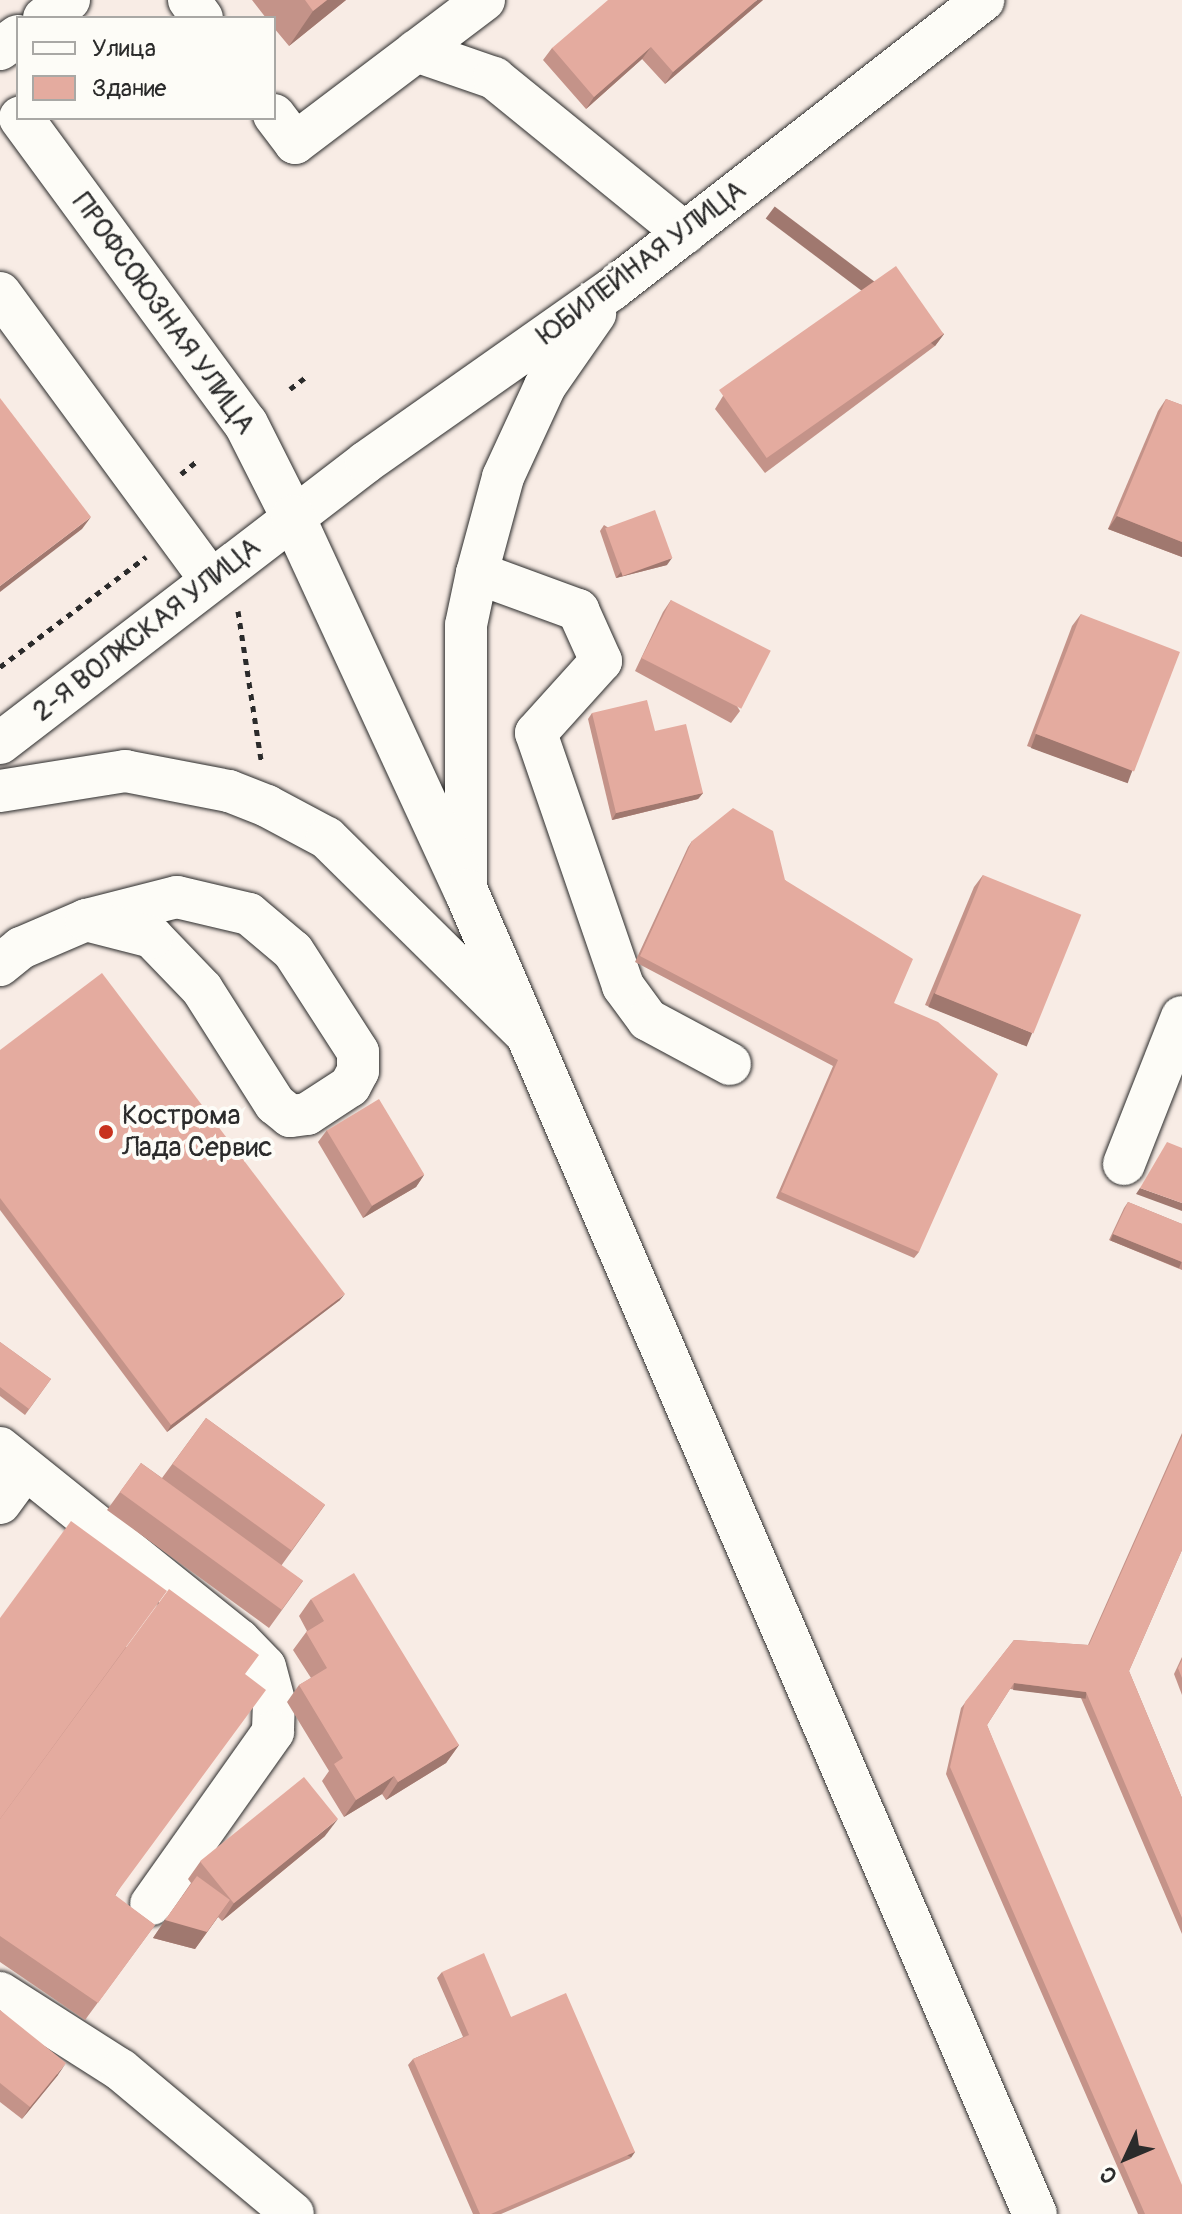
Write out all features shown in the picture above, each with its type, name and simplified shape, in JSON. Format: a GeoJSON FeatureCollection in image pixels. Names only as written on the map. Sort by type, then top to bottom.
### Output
{"type":"FeatureCollection","features":[{"type":"Feature","properties":{"kind":"highway","name":"ПРОФСОЮЗНАЯ УЛИЦА"},"geometry":{"type":"LineString","coordinates":[[0,89],[16,111]]}},
{"type":"Feature","properties":{"kind":"highway","name":"ПРОФСОЮЗНАЯ УЛИЦА"},"geometry":{"type":"LineString","coordinates":[[23,120],[246,424],[293,517],[466,891],[522,1030],[1035,2214]]}},
{"type":"Feature","properties":{"kind":"street"},"geometry":{"type":"LineString","coordinates":[[47,16],[69,0]]}},
{"type":"Feature","properties":{"kind":"street"},"geometry":{"type":"LineString","coordinates":[[276,118],[295,143],[484,0]]}},
{"type":"Feature","properties":{"kind":"street","name":"ЮБИЛЕЙНАЯ УЛИЦА"},"geometry":{"type":"LineString","coordinates":[[293,517],[611,290],[984,0]]}},
{"type":"Feature","properties":{"kind":"street"},"geometry":{"type":"LineString","coordinates":[[416,51],[494,78],[685,233]]}},
{"type":"Feature","properties":{"kind":"street"},"geometry":{"type":"LineString","coordinates":[[466,891],[466,625],[477,573],[503,477],[545,386],[611,290]]}},
{"type":"Feature","properties":{"kind":"street"},"geometry":{"type":"LineString","coordinates":[[0,293],[224,593]]}},
{"type":"Feature","properties":{"kind":"street","name":"2-Я ВОЛЖСКАЯ УЛИЦА"},"geometry":{"type":"LineString","coordinates":[[0,743],[224,593],[293,517]]}},
{"type":"Feature","properties":{"kind":"street"},"geometry":{"type":"LineString","coordinates":[[477,573],[578,610],[601,661],[536,733],[623,986],[648,1020],[730,1064]]}},
{"type":"Feature","properties":{"kind":"street"},"geometry":{"type":"LineString","coordinates":[[0,791],[125,771],[229,791],[267,806],[327,838],[522,1030]]}},
{"type":"Feature","properties":{"kind":"street"},"geometry":{"type":"LineString","coordinates":[[0,964],[21,948],[86,920],[177,897],[249,914],[293,951],[358,1052],[358,1071],[350,1086],[307,1114],[290,1116],[275,1104],[202,989],[152,937],[86,920]]}},
{"type":"Feature","properties":{"kind":"street"},"geometry":{"type":"LineString","coordinates":[[1124,1164],[1182,1017]]}},
{"type":"Feature","properties":{"kind":"street"},"geometry":{"type":"LineString","coordinates":[[0,1503],[13,1459],[239,1640],[265,1667],[274,1701],[273,1732],[151,1904]]}},
{"type":"Feature","properties":{"kind":"street"},"geometry":{"type":"LineString","coordinates":[[0,1993],[121,2070],[293,2214]]}},
{"type":"Feature","properties":{"kind":"path"},"geometry":{"type":"LineString","coordinates":[[290,389],[307,376]]}},
{"type":"Feature","properties":{"kind":"path"},"geometry":{"type":"LineString","coordinates":[[180,475],[196,462]]}},
{"type":"Feature","properties":{"kind":"path"},"geometry":{"type":"LineString","coordinates":[[0,667],[177,534]]}},
{"type":"Feature","properties":{"kind":"path"},"geometry":{"type":"LineString","coordinates":[[224,593],[263,776]]}},
{"type":"Feature","properties":{"kind":"building"},"geometry":{"type":"Polygon","coordinates":[[[305,0],[327,0],[313,11],[305,0]]]}},
{"type":"Feature","properties":{"kind":"building"},"geometry":{"type":"Polygon","coordinates":[[[608,0],[757,0],[673,72],[651,47],[594,97],[552,48],[608,0]]]}},
{"type":"Feature","properties":{"kind":"building"},"geometry":{"type":"Polygon","coordinates":[[[896,266],[944,334],[767,458],[719,390],[896,266]]]}},
{"type":"Feature","properties":{"kind":"building"},"geometry":{"type":"Polygon","coordinates":[[[0,398],[91,517],[0,586],[0,398]]]}},
{"type":"Feature","properties":{"kind":"building"},"geometry":{"type":"Polygon","coordinates":[[[1166,399],[1182,405],[1182,542],[1117,516],[1166,399]]]}},
{"type":"Feature","properties":{"kind":"building"},"geometry":{"type":"Polygon","coordinates":[[[655,510],[672,558],[623,576],[605,528],[655,510]]]}},
{"type":"Feature","properties":{"kind":"building"},"geometry":{"type":"Polygon","coordinates":[[[671,600],[771,651],[741,709],[641,658],[671,600]]]}},
{"type":"Feature","properties":{"kind":"building"},"geometry":{"type":"Polygon","coordinates":[[[1081,614],[1180,652],[1134,771],[1035,733],[1081,614]]]}},
{"type":"Feature","properties":{"kind":"building"},"geometry":{"type":"Polygon","coordinates":[[[647,700],[655,731],[686,724],[703,793],[616,813],[592,713],[647,700]]]}},
{"type":"Feature","properties":{"kind":"building"},"geometry":{"type":"Polygon","coordinates":[[[733,808],[773,831],[785,880],[913,959],[894,1003],[938,1022],[998,1074],[919,1252],[781,1192],[838,1060],[640,956],[692,841],[733,808]]]}},
{"type":"Feature","properties":{"kind":"building"},"geometry":{"type":"Polygon","coordinates":[[[983,875],[1081,915],[1033,1033],[935,994],[983,875]]]}},
{"type":"Feature","properties":{"kind":"building","name":"Кострома Лада Сервис"},"geometry":{"type":"Polygon","coordinates":[[[102,973],[345,1294],[171,1425],[0,1198],[0,1050],[102,973]]]}},
{"type":"Feature","properties":{"kind":"building"},"geometry":{"type":"Polygon","coordinates":[[[379,1099],[424,1174],[372,1206],[327,1130],[379,1099]]]}},
{"type":"Feature","properties":{"kind":"building"},"geometry":{"type":"Polygon","coordinates":[[[1167,1142],[1182,1148],[1182,1203],[1140,1188],[1167,1142]]]}},
{"type":"Feature","properties":{"kind":"building"},"geometry":{"type":"Polygon","coordinates":[[[1128,1202],[1182,1224],[1182,1262],[1113,1234],[1128,1202]]]}},
{"type":"Feature","properties":{"kind":"building"},"geometry":{"type":"Polygon","coordinates":[[[0,1342],[51,1379],[29,1409],[0,1387],[0,1342]]]}},
{"type":"Feature","properties":{"kind":"building"},"geometry":{"type":"Polygon","coordinates":[[[206,1418],[325,1504],[291,1551],[172,1464],[206,1418]]]}},
{"type":"Feature","properties":{"kind":"building"},"geometry":{"type":"Polygon","coordinates":[[[1182,1436],[1182,1550],[1129,1671],[1182,1798],[1182,1918],[1086,1692],[1014,1683],[987,1725],[1182,2185],[1182,2214],[1145,2214],[950,1767],[965,1702],[1014,1640],[1089,1645],[1182,1436]]]}},
{"type":"Feature","properties":{"kind":"building"},"geometry":{"type":"Polygon","coordinates":[[[141,1463],[303,1581],[282,1610],[120,1492],[141,1463]]]}},
{"type":"Feature","properties":{"kind":"building"},"geometry":{"type":"Polygon","coordinates":[[[71,1521],[167,1591],[0,1819],[0,1618],[71,1521]]]}},
{"type":"Feature","properties":{"kind":"building"},"geometry":{"type":"Polygon","coordinates":[[[354,1573],[459,1745],[398,1782],[394,1776],[356,1800],[334,1764],[343,1758],[299,1685],[327,1668],[306,1632],[324,1621],[311,1599],[354,1573]]]}},
{"type":"Feature","properties":{"kind":"building"},"geometry":{"type":"Polygon","coordinates":[[[169,1589],[259,1655],[245,1674],[266,1690],[115,1895],[155,1925],[98,2003],[0,1936],[0,1819],[169,1589]]]}},
{"type":"Feature","properties":{"kind":"building"},"geometry":{"type":"Polygon","coordinates":[[[304,1777],[338,1819],[234,1903],[200,1861],[304,1777]]]}},
{"type":"Feature","properties":{"kind":"building"},"geometry":{"type":"Polygon","coordinates":[[[197,1876],[230,1900],[207,1932],[165,1920],[197,1876]]]}},
{"type":"Feature","properties":{"kind":"building"},"geometry":{"type":"Polygon","coordinates":[[[484,1953],[511,2017],[566,1993],[635,2152],[491,2214],[480,2214],[413,2059],[469,2035],[442,1972],[484,1953]]]}},
{"type":"Feature","properties":{"kind":"building"},"geometry":{"type":"Polygon","coordinates":[[[0,2010],[66,2063],[30,2107],[0,2083],[0,2010]]]}},
{"type":"Feature","properties":{"kind":"place","name":"Кострома Лада Сервис"},"geometry":{"type":"Point","coordinates":[106,1132]}}]}
